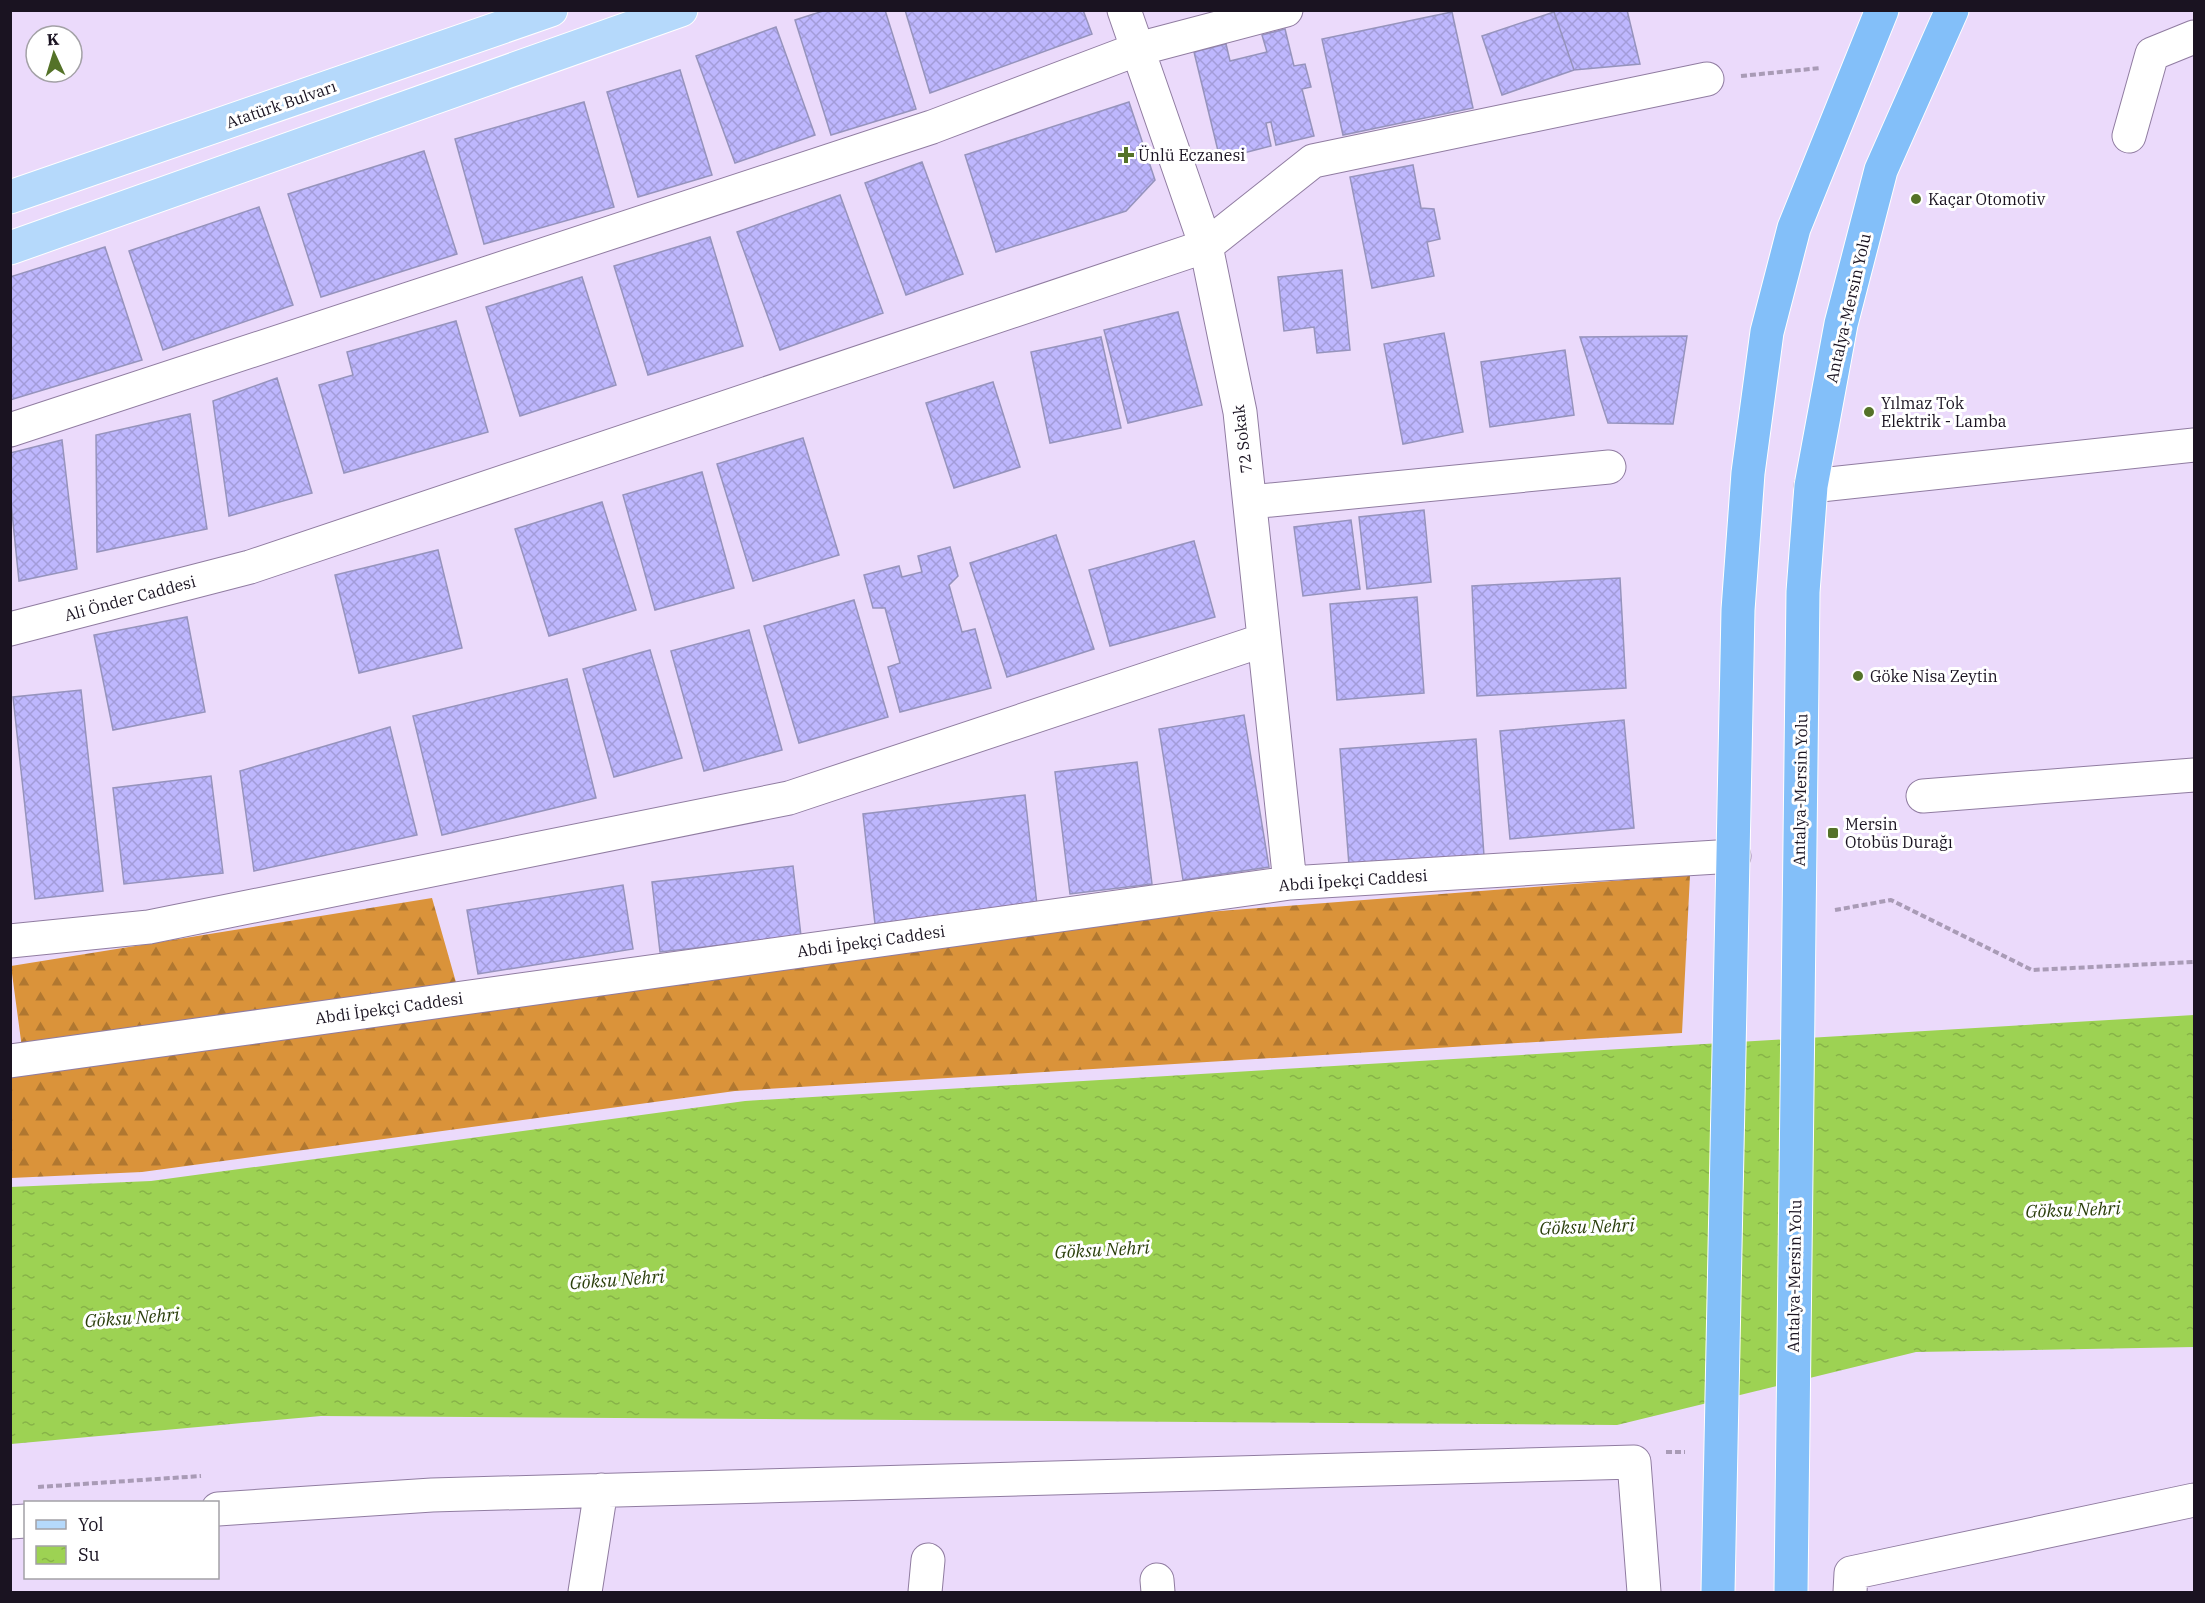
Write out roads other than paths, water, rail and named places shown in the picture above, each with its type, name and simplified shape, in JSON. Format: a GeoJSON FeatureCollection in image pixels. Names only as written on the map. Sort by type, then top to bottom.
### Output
{"type":"FeatureCollection","features":[{"type":"Feature","properties":{"kind":"highway"},"geometry":{"type":"LineString","coordinates":[[1718,1593],[1738,610],[1748,473],[1767,332],[1794,228],[1882,10]]}},
{"type":"Feature","properties":{"kind":"highway","name":"Antalya-Mersin Yolu"},"geometry":{"type":"LineString","coordinates":[[1791,1593],[1803,592],[1812,486],[1841,324],[1881,170],[1953,10]]}},
{"type":"Feature","properties":{"kind":"main road","name":"Atatürk Bulvarı"},"geometry":{"type":"LineString","coordinates":[[10,197],[551,10]]}},
{"type":"Feature","properties":{"kind":"main road"},"geometry":{"type":"LineString","coordinates":[[10,248],[681,10]]}},
{"type":"Feature","properties":{"kind":"street","name":"72 Sokak"},"geometry":{"type":"LineString","coordinates":[[1124,10],[1206,246],[1240,412],[1290,883]]}},
{"type":"Feature","properties":{"kind":"street"},"geometry":{"type":"LineString","coordinates":[[10,430],[932,127],[1138,50],[1286,10]]}},
{"type":"Feature","properties":{"kind":"street"},"geometry":{"type":"LineString","coordinates":[[2129,136],[2152,54],[2194,38]]}},
{"type":"Feature","properties":{"kind":"street","name":"Ali Önder Caddesi"},"geometry":{"type":"LineString","coordinates":[[10,629],[250,567],[1206,246],[1313,161],[1707,79]]}},
{"type":"Feature","properties":{"kind":"street"},"geometry":{"type":"LineString","coordinates":[[1812,486],[2194,445]]}},
{"type":"Feature","properties":{"kind":"street"},"geometry":{"type":"LineString","coordinates":[[1250,502],[1609,467]]}},
{"type":"Feature","properties":{"kind":"street"},"geometry":{"type":"LineString","coordinates":[[10,941],[149,927],[789,798],[1264,640]]}},
{"type":"Feature","properties":{"kind":"street"},"geometry":{"type":"LineString","coordinates":[[1923,796],[2194,775]]}},
{"type":"Feature","properties":{"kind":"street","name":"Abdi İpekçi Caddesi"},"geometry":{"type":"LineString","coordinates":[[10,1061],[1290,883],[1734,856]]}},
{"type":"Feature","properties":{"kind":"street"},"geometry":{"type":"LineString","coordinates":[[219,1509],[432,1495],[1634,1462],[1644,1593]]}},
{"type":"Feature","properties":{"kind":"street"},"geometry":{"type":"LineString","coordinates":[[585,1593],[601,1490]]}},
{"type":"Feature","properties":{"kind":"street"},"geometry":{"type":"LineString","coordinates":[[1850,1593],[1851,1573],[2194,1500]]}},
{"type":"Feature","properties":{"kind":"street"},"geometry":{"type":"LineString","coordinates":[[925,1593],[928,1560]]}},
{"type":"Feature","properties":{"kind":"water","name":"Göksu Nehri"},"geometry":{"type":"Polygon","coordinates":[[[2194,1015],[2194,1347],[1916,1352],[1617,1425],[321,1416],[11,1444],[10,1187],[151,1181],[745,1101],[2194,1015]]]}},
{"type":"Feature","properties":{"kind":"place","name":"Ünlü Eczanesi"},"geometry":{"type":"Point","coordinates":[1126,155]}},
{"type":"Feature","properties":{"kind":"place","name":"Kaçar Otomotiv"},"geometry":{"type":"Point","coordinates":[1916,199]}},
{"type":"Feature","properties":{"kind":"place","name":"Yılmaz Tok Elektrik - Lamba"},"geometry":{"type":"Point","coordinates":[1869,412]}},
{"type":"Feature","properties":{"kind":"place","name":"Göke Nisa Zeytin"},"geometry":{"type":"Point","coordinates":[1858,676]}},
{"type":"Feature","properties":{"kind":"place","name":"Mersin Otobüs Durağı"},"geometry":{"type":"Point","coordinates":[1833,833]}}]}
